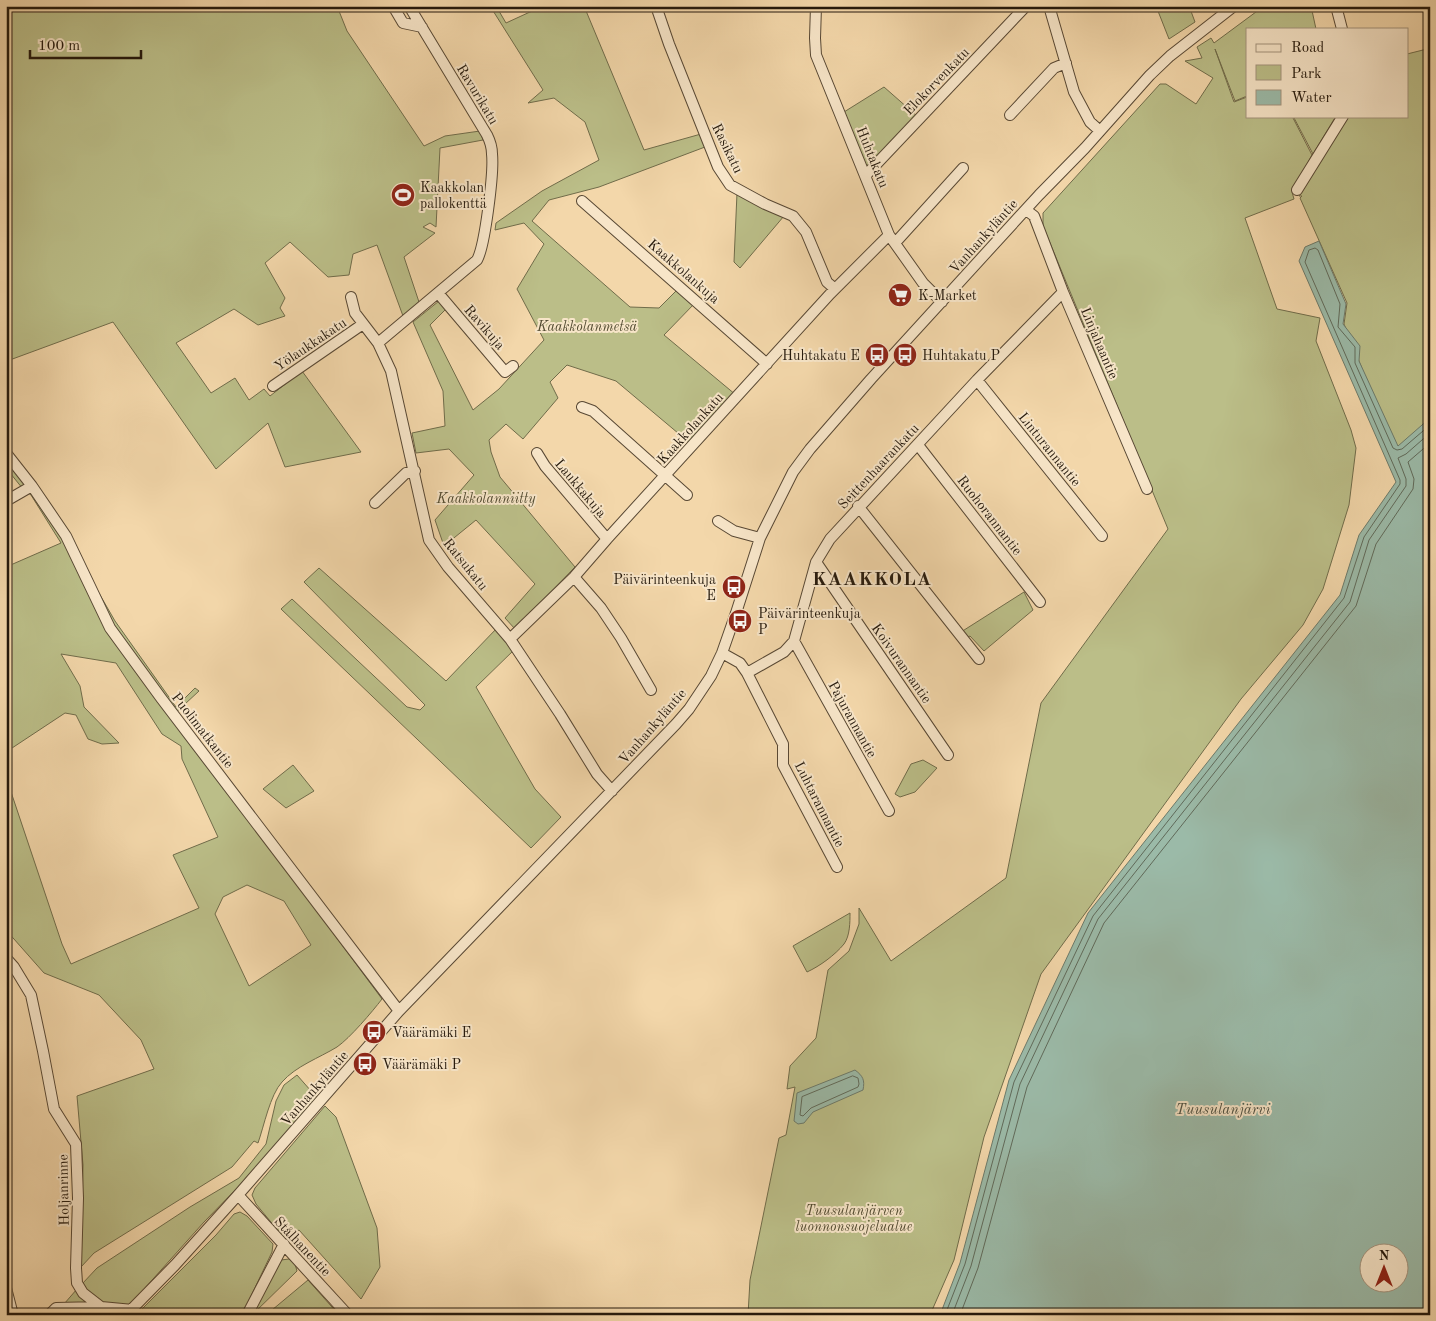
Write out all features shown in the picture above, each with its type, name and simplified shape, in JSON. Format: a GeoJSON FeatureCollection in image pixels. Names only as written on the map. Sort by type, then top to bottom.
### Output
{"type":"FeatureCollection","features":[{"type":"Feature","properties":{"kind":"street"},"geometry":{"type":"LineString","coordinates":[[393,6],[403,22],[422,27]]}},
{"type":"Feature","properties":{"kind":"street","name":"Ravurikatu"},"geometry":{"type":"LineString","coordinates":[[378,343],[471,267],[480,254],[492,153],[487,135],[410,6]]}},
{"type":"Feature","properties":{"kind":"street","name":"Rasikatu"},"geometry":{"type":"LineString","coordinates":[[656,6],[669,44],[718,166],[730,185],[765,204],[793,216],[806,232],[827,282],[835,289]]}},
{"type":"Feature","properties":{"kind":"street","name":"Huhtakatu"},"geometry":{"type":"LineString","coordinates":[[816,6],[816,55],[892,239],[923,283],[942,302]]}},
{"type":"Feature","properties":{"kind":"street","name":"Elokorvenkatu"},"geometry":{"type":"LineString","coordinates":[[866,175],[1026,6]]}},
{"type":"Feature","properties":{"kind":"street"},"geometry":{"type":"LineString","coordinates":[[1050,6],[1074,92],[1083,112],[1100,131]]}},
{"type":"Feature","properties":{"kind":"street","name":"Vanhankyläntie"},"geometry":{"type":"LineString","coordinates":[[129,1312],[238,1195],[399,1012],[689,709],[711,676],[722,653],[760,538],[793,472],[810,449],[866,384],[1163,62],[1234,6]]}},
{"type":"Feature","properties":{"kind":"street"},"geometry":{"type":"LineString","coordinates":[[1336,6],[1342,28]]}},
{"type":"Feature","properties":{"kind":"street"},"geometry":{"type":"LineString","coordinates":[[1010,115],[1054,68],[1066,63]]}},
{"type":"Feature","properties":{"kind":"street"},"geometry":{"type":"LineString","coordinates":[[1297,190],[1342,118]]}},
{"type":"Feature","properties":{"kind":"street","name":"Kaakkolankatu"},"geometry":{"type":"LineString","coordinates":[[510,639],[574,577],[835,289],[892,239],[963,168]]}},
{"type":"Feature","properties":{"kind":"street","name":"Kaakkolankuja"},"geometry":{"type":"LineString","coordinates":[[582,200],[767,364]]}},
{"type":"Feature","properties":{"kind":"street","name":"Linjahaantie"},"geometry":{"type":"LineString","coordinates":[[1026,210],[1034,216],[1063,292],[1147,489]]}},
{"type":"Feature","properties":{"kind":"street","name":"Seittenhaarankatu"},"geometry":{"type":"LineString","coordinates":[[794,641],[816,562],[830,539],[858,506],[1063,292]]}},
{"type":"Feature","properties":{"kind":"street","name":"Ravikuja"},"geometry":{"type":"LineString","coordinates":[[438,293],[505,372],[513,366]]}},
{"type":"Feature","properties":{"kind":"street","name":"Ratsukatu"},"geometry":{"type":"LineString","coordinates":[[351,297],[355,313],[378,343],[391,371],[430,540],[448,567],[510,639],[597,774],[612,791]]}},
{"type":"Feature","properties":{"kind":"street","name":"Yölaukkakatu"},"geometry":{"type":"LineString","coordinates":[[273,386],[363,324]]}},
{"type":"Feature","properties":{"kind":"street","name":"Linturannantie"},"geometry":{"type":"LineString","coordinates":[[977,380],[1102,536]]}},
{"type":"Feature","properties":{"kind":"street"},"geometry":{"type":"LineString","coordinates":[[582,407],[593,411],[687,495]]}},
{"type":"Feature","properties":{"kind":"street","name":"Ruohorannantie"},"geometry":{"type":"LineString","coordinates":[[918,445],[1040,602]]}},
{"type":"Feature","properties":{"kind":"street","name":"Puolimatkantie"},"geometry":{"type":"LineString","coordinates":[[6,452],[66,536],[110,628],[399,1012]]}},
{"type":"Feature","properties":{"kind":"street","name":"Laukkakuja"},"geometry":{"type":"LineString","coordinates":[[537,452],[545,466],[607,539]]}},
{"type":"Feature","properties":{"kind":"street"},"geometry":{"type":"LineString","coordinates":[[375,503],[406,473],[415,471]]}},
{"type":"Feature","properties":{"kind":"street"},"geometry":{"type":"LineString","coordinates":[[6,501],[32,486]]}},
{"type":"Feature","properties":{"kind":"street"},"geometry":{"type":"LineString","coordinates":[[858,506],[979,658]]}},
{"type":"Feature","properties":{"kind":"street"},"geometry":{"type":"LineString","coordinates":[[718,520],[734,531],[760,538]]}},
{"type":"Feature","properties":{"kind":"street","name":"Koivurannantie"},"geometry":{"type":"LineString","coordinates":[[816,562],[948,755]]}},
{"type":"Feature","properties":{"kind":"street"},"geometry":{"type":"LineString","coordinates":[[574,577],[601,608],[651,690]]}},
{"type":"Feature","properties":{"kind":"street"},"geometry":{"type":"LineString","coordinates":[[747,673],[784,652],[794,641]]}},
{"type":"Feature","properties":{"kind":"street","name":"Pajurannantie"},"geometry":{"type":"LineString","coordinates":[[794,641],[889,811]]}},
{"type":"Feature","properties":{"kind":"street","name":"Luhtarannantie"},"geometry":{"type":"LineString","coordinates":[[722,653],[740,663],[747,673],[783,744],[783,765],[837,867]]}},
{"type":"Feature","properties":{"kind":"street","name":"Holjanrinne"},"geometry":{"type":"LineString","coordinates":[[6,958],[14,967],[31,995],[44,1051],[54,1109],[76,1144],[78,1198],[77,1283],[83,1293],[101,1307]]}},
{"type":"Feature","properties":{"kind":"street","name":"Stålhanentie"},"geometry":{"type":"LineString","coordinates":[[238,1195],[348,1315]]}},
{"type":"Feature","properties":{"kind":"street"},"geometry":{"type":"LineString","coordinates":[[247,1315],[284,1244]]}},
{"type":"Feature","properties":{"kind":"street"},"geometry":{"type":"LineString","coordinates":[[6,1288],[13,1315]]}},
{"type":"Feature","properties":{"kind":"street"},"geometry":{"type":"LineString","coordinates":[[49,1315],[56,1308],[101,1307],[129,1312]]}},
{"type":"Feature","properties":{"kind":"green space"},"geometry":{"type":"Polygon","coordinates":[[[6,6],[337,6],[347,31],[424,146],[445,136],[480,131],[483,140],[440,148],[436,227],[430,223],[423,227],[435,233],[404,257],[419,302],[403,316],[377,245],[353,254],[349,275],[328,277],[290,242],[265,263],[285,298],[280,308],[285,316],[258,325],[234,309],[176,343],[211,393],[235,378],[249,400],[264,389],[270,396],[302,371],[361,452],[285,467],[268,423],[216,469],[113,322],[7,361],[6,6]]]}},
{"type":"Feature","properties":{"kind":"green space"},"geometry":{"type":"Polygon","coordinates":[[[490,6],[496,6],[506,23],[543,6],[584,6],[644,150],[701,134],[705,147],[599,187],[549,200],[532,221],[630,307],[659,308],[679,288],[695,303],[664,335],[736,395],[691,444],[616,381],[567,365],[550,382],[558,398],[523,439],[506,424],[489,440],[491,452],[500,477],[575,567],[515,629],[505,618],[535,584],[476,520],[444,546],[435,520],[474,475],[449,449],[416,453],[412,433],[445,426],[443,391],[413,322],[439,301],[446,309],[430,325],[473,410],[499,389],[544,340],[517,289],[544,244],[524,223],[495,230],[496,223],[542,191],[599,160],[585,122],[554,98],[528,103],[543,90],[490,6]]]}},
{"type":"Feature","properties":{"kind":"green space"},"geometry":{"type":"Polygon","coordinates":[[[1156,6],[1189,6],[1195,22],[1169,39],[1156,6]]]}},
{"type":"Feature","properties":{"kind":"green space","name":"Tuusulanjärven luonnonsuojelualue"},"geometry":{"type":"Polygon","coordinates":[[[1264,6],[1311,6],[1316,28],[1246,28],[1246,96],[1235,101],[1215,49],[1234,102],[1246,97],[1246,118],[1293,118],[1312,155],[1292,192],[1294,199],[1245,218],[1277,309],[1320,318],[1316,341],[1351,430],[1356,448],[1349,505],[1323,589],[1303,625],[1241,699],[1041,974],[984,1137],[954,1260],[930,1315],[748,1315],[750,1280],[779,1138],[786,1135],[795,1087],[787,1089],[790,1066],[816,1038],[828,970],[849,951],[859,924],[859,908],[891,961],[1006,878],[1041,703],[1168,529],[1043,226],[1043,213],[1160,84],[1166,84],[1196,104],[1213,78],[1185,61],[1202,58],[1197,47],[1211,38],[1214,43],[1264,6]]]}},
{"type":"Feature","properties":{"kind":"green space"},"geometry":{"type":"Polygon","coordinates":[[[1430,45],[1430,465],[1398,446],[1390,438],[1344,324],[1347,303],[1300,198],[1302,196],[1299,196],[1347,118],[1408,118],[1408,54],[1427,49],[1430,45]]]}},
{"type":"Feature","properties":{"kind":"green space"},"geometry":{"type":"Polygon","coordinates":[[[884,87],[917,116],[867,167],[844,112],[884,87]]]}},
{"type":"Feature","properties":{"kind":"green space"},"geometry":{"type":"Polygon","coordinates":[[[1294,118],[1335,118],[1313,154],[1294,118]]]}},
{"type":"Feature","properties":{"kind":"green space"},"geometry":{"type":"Polygon","coordinates":[[[737,193],[784,216],[740,268],[734,262],[737,193]]]}},
{"type":"Feature","properties":{"kind":"green space"},"geometry":{"type":"Polygon","coordinates":[[[6,445],[40,491],[115,621],[176,707],[195,688],[199,691],[171,717],[382,999],[342,1043],[301,1067],[282,1082],[274,1095],[258,1143],[254,1141],[232,1167],[94,1253],[81,1267],[83,1165],[77,1096],[154,1069],[141,1040],[99,995],[44,973],[6,930],[6,777],[62,944],[71,964],[199,908],[173,855],[218,837],[182,759],[181,746],[162,734],[116,663],[61,654],[80,686],[84,707],[119,743],[102,744],[88,739],[76,715],[65,713],[6,752],[6,567],[61,543],[31,495],[23,489],[6,468],[6,445]],[[247,885],[223,897],[215,914],[249,986],[311,945],[284,901],[247,885]]]}},
{"type":"Feature","properties":{"kind":"green space"},"geometry":{"type":"Polygon","coordinates":[[[319,568],[446,681],[498,627],[515,649],[476,687],[535,789],[561,817],[531,848],[281,609],[292,599],[407,707],[420,710],[425,705],[304,582],[319,568]]]}},
{"type":"Feature","properties":{"kind":"green space"},"geometry":{"type":"Polygon","coordinates":[[[1024,592],[1033,610],[984,651],[970,636],[966,638],[961,632],[1024,592]]]}},
{"type":"Feature","properties":{"kind":"green space"},"geometry":{"type":"Polygon","coordinates":[[[923,760],[937,768],[915,792],[900,797],[895,794],[911,764],[923,760]]]}},
{"type":"Feature","properties":{"kind":"green space"},"geometry":{"type":"Polygon","coordinates":[[[293,765],[314,791],[286,808],[263,789],[293,765]]]}},
{"type":"Feature","properties":{"kind":"green space"},"geometry":{"type":"Polygon","coordinates":[[[850,913],[849,933],[844,944],[827,960],[807,972],[793,946],[850,913]]]}},
{"type":"Feature","properties":{"kind":"green space"},"geometry":{"type":"Polygon","coordinates":[[[297,1075],[318,1099],[283,1141],[204,1222],[128,1307],[103,1304],[86,1290],[82,1284],[97,1268],[190,1207],[239,1178],[266,1144],[276,1101],[284,1085],[297,1075]]]}},
{"type":"Feature","properties":{"kind":"green space"},"geometry":{"type":"Polygon","coordinates":[[[325,1106],[336,1117],[377,1228],[380,1267],[361,1299],[299,1230],[285,1239],[256,1204],[252,1195],[255,1188],[325,1106]]]}},
{"type":"Feature","properties":{"kind":"green space"},"geometry":{"type":"Polygon","coordinates":[[[240,1212],[247,1216],[273,1244],[272,1252],[242,1315],[147,1315],[140,1311],[216,1235],[234,1214],[240,1212]]]}},
{"type":"Feature","properties":{"kind":"green space"},"geometry":{"type":"Polygon","coordinates":[[[289,1259],[295,1264],[297,1271],[252,1315],[281,1260],[289,1259]]]}},
{"type":"Feature","properties":{"kind":"green space"},"geometry":{"type":"Polygon","coordinates":[[[308,1280],[339,1315],[266,1315],[308,1280]]]}},
{"type":"Feature","properties":{"kind":"green space"},"geometry":{"type":"Polygon","coordinates":[[[77,1289],[93,1305],[64,1304],[77,1289]]]}},
{"type":"Feature","properties":{"kind":"green space"},"geometry":{"type":"Polygon","coordinates":[[[59,1311],[100,1311],[109,1315],[55,1315],[59,1311]]]}},
{"type":"Feature","properties":{"kind":"water","name":"Tuusulanjärvi"},"geometry":{"type":"Polygon","coordinates":[[[1319,241],[1346,304],[1343,324],[1360,346],[1359,361],[1398,446],[1430,418],[1430,1315],[940,1315],[960,1263],[1009,1080],[1088,913],[1340,595],[1359,535],[1396,482],[1299,261],[1305,247],[1319,241]]]}},
{"type":"Feature","properties":{"kind":"water"},"geometry":{"type":"Polygon","coordinates":[[[855,1070],[863,1078],[863,1090],[813,1112],[804,1123],[798,1124],[794,1121],[797,1093],[855,1070]]]}},
{"type":"Feature","properties":{"kind":"place","name":"Kaakkolan pallokenttä"},"geometry":{"type":"Point","coordinates":[403,195]}},
{"type":"Feature","properties":{"kind":"place","name":"K-Market"},"geometry":{"type":"Point","coordinates":[900,295]}},
{"type":"Feature","properties":{"kind":"place","name":"Huhtakatu E"},"geometry":{"type":"Point","coordinates":[877,355]}},
{"type":"Feature","properties":{"kind":"place","name":"Huhtakatu P"},"geometry":{"type":"Point","coordinates":[905,355]}},
{"type":"Feature","properties":{"kind":"place","name":"Päivärinteenkuja E"},"geometry":{"type":"Point","coordinates":[734,587]}},
{"type":"Feature","properties":{"kind":"place","name":"Päivärinteenkuja P"},"geometry":{"type":"Point","coordinates":[740,621]}},
{"type":"Feature","properties":{"kind":"place","name":"Väärämäki E"},"geometry":{"type":"Point","coordinates":[374,1032]}},
{"type":"Feature","properties":{"kind":"place","name":"Väärämäki P"},"geometry":{"type":"Point","coordinates":[365,1064]}},
{"type":"Feature","properties":{"kind":"district","name":"KAAKKOLA"},"geometry":{"type":"Point","coordinates":[872,578]}},
{"type":"Feature","properties":{"kind":"park label","name":"Kaakkolanmetsä"},"geometry":{"type":"Point","coordinates":[587,326]}},
{"type":"Feature","properties":{"kind":"park label","name":"Kaakkolanniitty"},"geometry":{"type":"Point","coordinates":[486,498]}}]}
